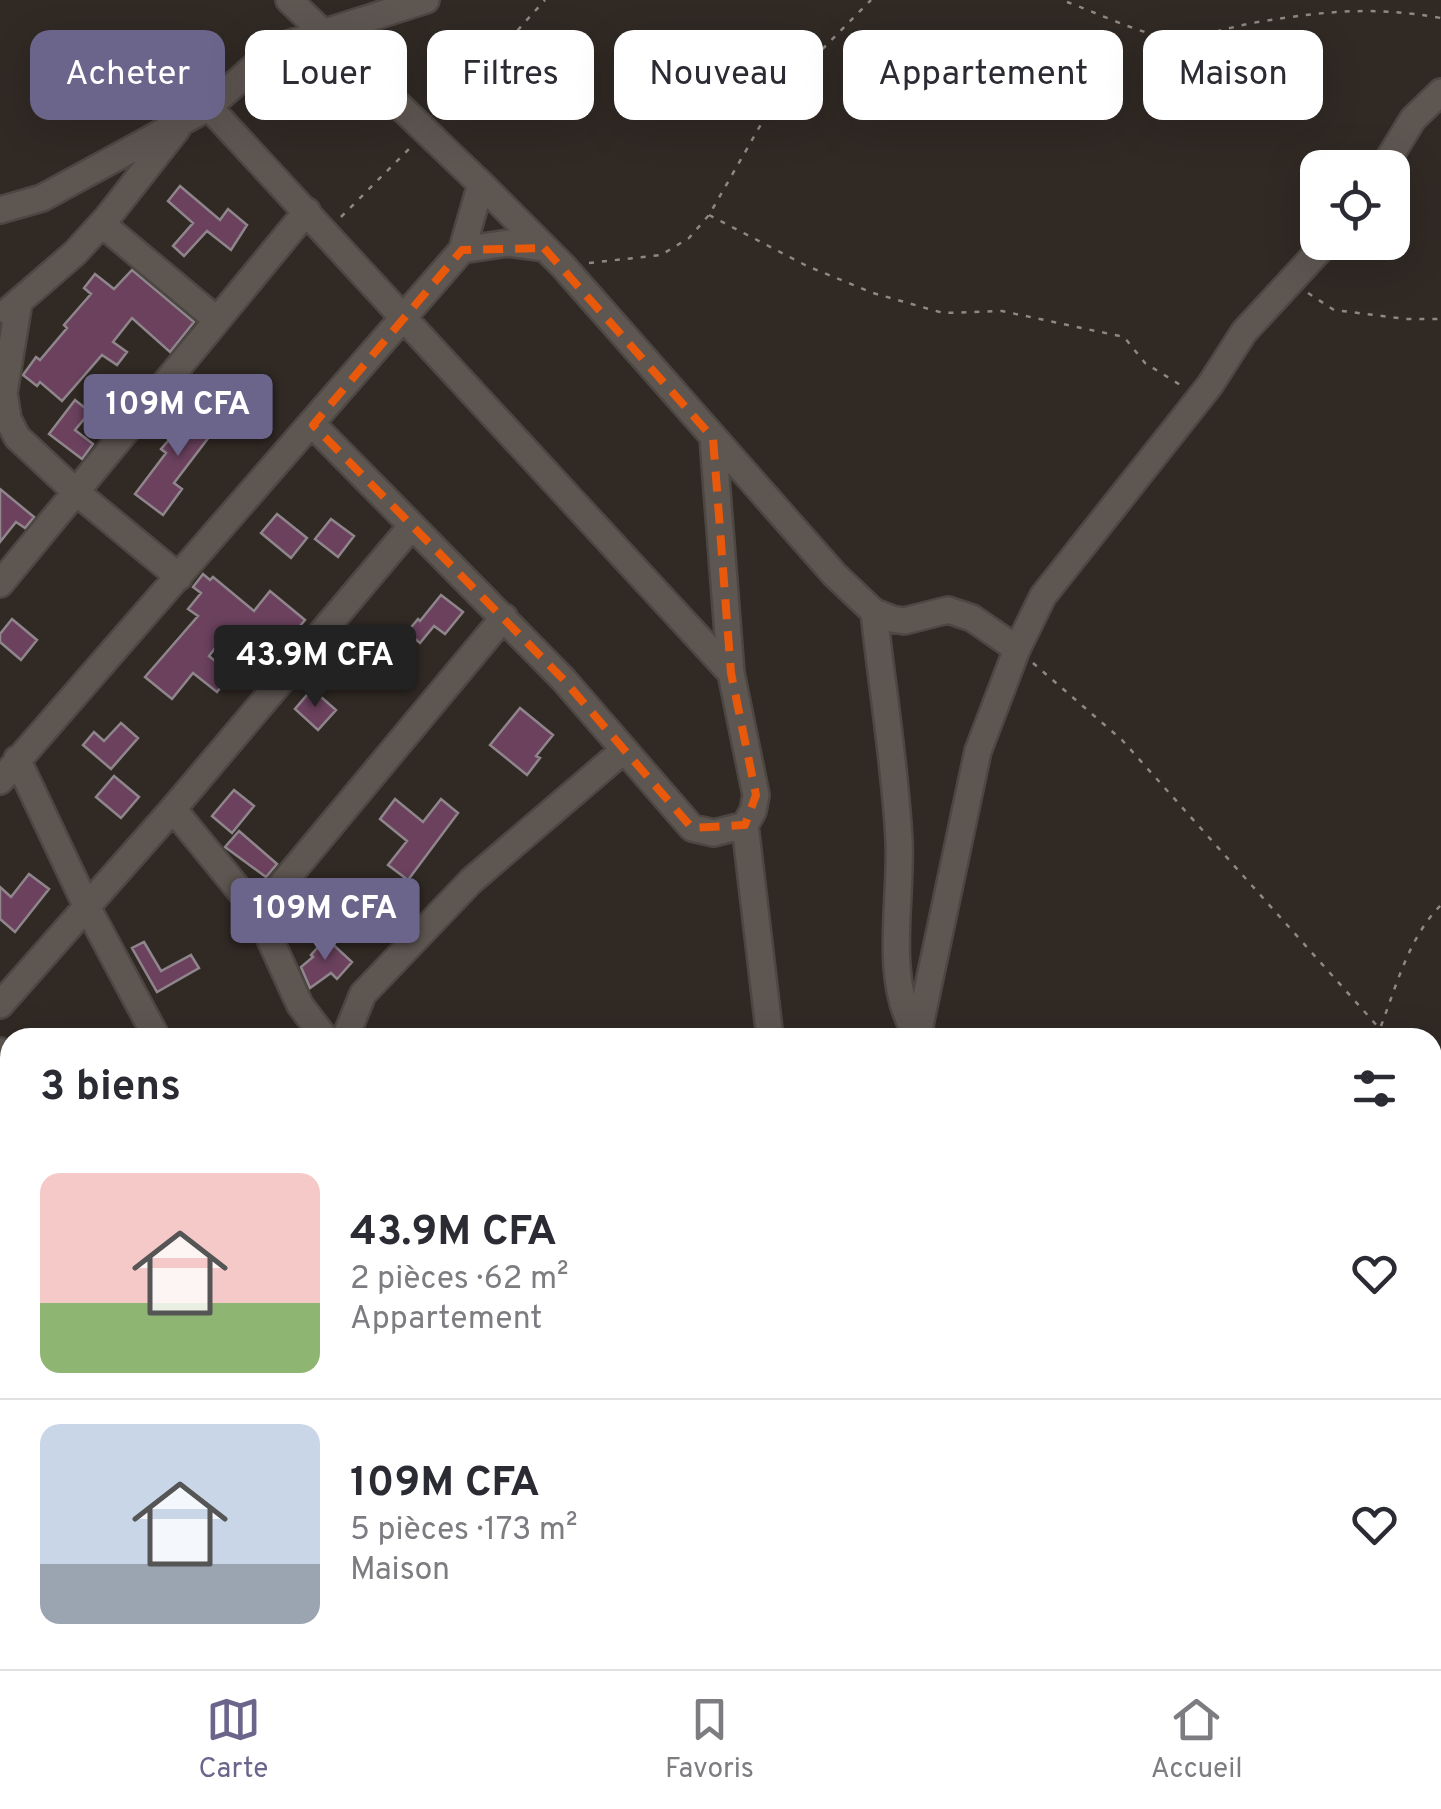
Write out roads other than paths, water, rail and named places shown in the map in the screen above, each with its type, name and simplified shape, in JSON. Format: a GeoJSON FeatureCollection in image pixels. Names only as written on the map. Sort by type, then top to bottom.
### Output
{"type":"FeatureCollection","features":[{"type":"Feature","properties":{"kind":"street"},"geometry":{"type":"LineString","coordinates":[[289,0],[323,30]]}},
{"type":"Feature","properties":{"kind":"street"},"geometry":{"type":"LineString","coordinates":[[327,30],[426,0]]}},
{"type":"Feature","properties":{"kind":"street"},"geometry":{"type":"LineString","coordinates":[[225,93],[245,75]]}},
{"type":"Feature","properties":{"kind":"street"},"geometry":{"type":"LineString","coordinates":[[1394,150],[1414,119],[1441,92]]}},
{"type":"Feature","properties":{"kind":"street"},"geometry":{"type":"LineString","coordinates":[[407,112],[554,257],[834,574],[874,612],[904,621],[948,610],[972,618],[1017,649]]}},
{"type":"Feature","properties":{"kind":"street"},"geometry":{"type":"LineString","coordinates":[[0,210],[42,198],[184,120]]}},
{"type":"Feature","properties":{"kind":"street"},"geometry":{"type":"LineString","coordinates":[[179,577],[25,445],[8,419],[4,393],[10,310],[102,224],[184,120]]}},
{"type":"Feature","properties":{"kind":"street"},"geometry":{"type":"LineString","coordinates":[[220,120],[731,673]]}},
{"type":"Feature","properties":{"kind":"street"},"geometry":{"type":"LineString","coordinates":[[0,781],[462,250],[482,184]]}},
{"type":"Feature","properties":{"kind":"street"},"geometry":{"type":"LineString","coordinates":[[0,584],[307,212]]}},
{"type":"Feature","properties":{"kind":"street"},"geometry":{"type":"LineString","coordinates":[[102,224],[217,320]]}},
{"type":"Feature","properties":{"kind":"street"},"geometry":{"type":"LineString","coordinates":[[462,250],[508,243],[554,257]]}},
{"type":"Feature","properties":{"kind":"street"},"geometry":{"type":"LineString","coordinates":[[918,1028],[978,752],[1017,649],[1043,596],[1200,398],[1244,332],[1310,260]]}},
{"type":"Feature","properties":{"kind":"street"},"geometry":{"type":"LineString","coordinates":[[313,425],[410,527],[504,617],[692,828],[714,832],[745,825]]}},
{"type":"Feature","properties":{"kind":"street"},"geometry":{"type":"LineString","coordinates":[[713,438],[731,673],[756,795],[745,825],[769,1028]]}},
{"type":"Feature","properties":{"kind":"street"},"geometry":{"type":"LineString","coordinates":[[0,1005],[410,527]]}},
{"type":"Feature","properties":{"kind":"street"},"geometry":{"type":"LineString","coordinates":[[874,612],[899,840],[898,986],[904,1012],[916,1028]]}},
{"type":"Feature","properties":{"kind":"street"},"geometry":{"type":"LineString","coordinates":[[258,913],[504,617]]}},
{"type":"Feature","properties":{"kind":"street"},"geometry":{"type":"LineString","coordinates":[[348,1028],[363,994],[471,881],[624,750]]}},
{"type":"Feature","properties":{"kind":"street"},"geometry":{"type":"LineString","coordinates":[[18,759],[86,905],[151,1028]]}},
{"type":"Feature","properties":{"kind":"street"},"geometry":{"type":"LineString","coordinates":[[172,809],[258,913],[300,1004],[318,1028]]}}]}
